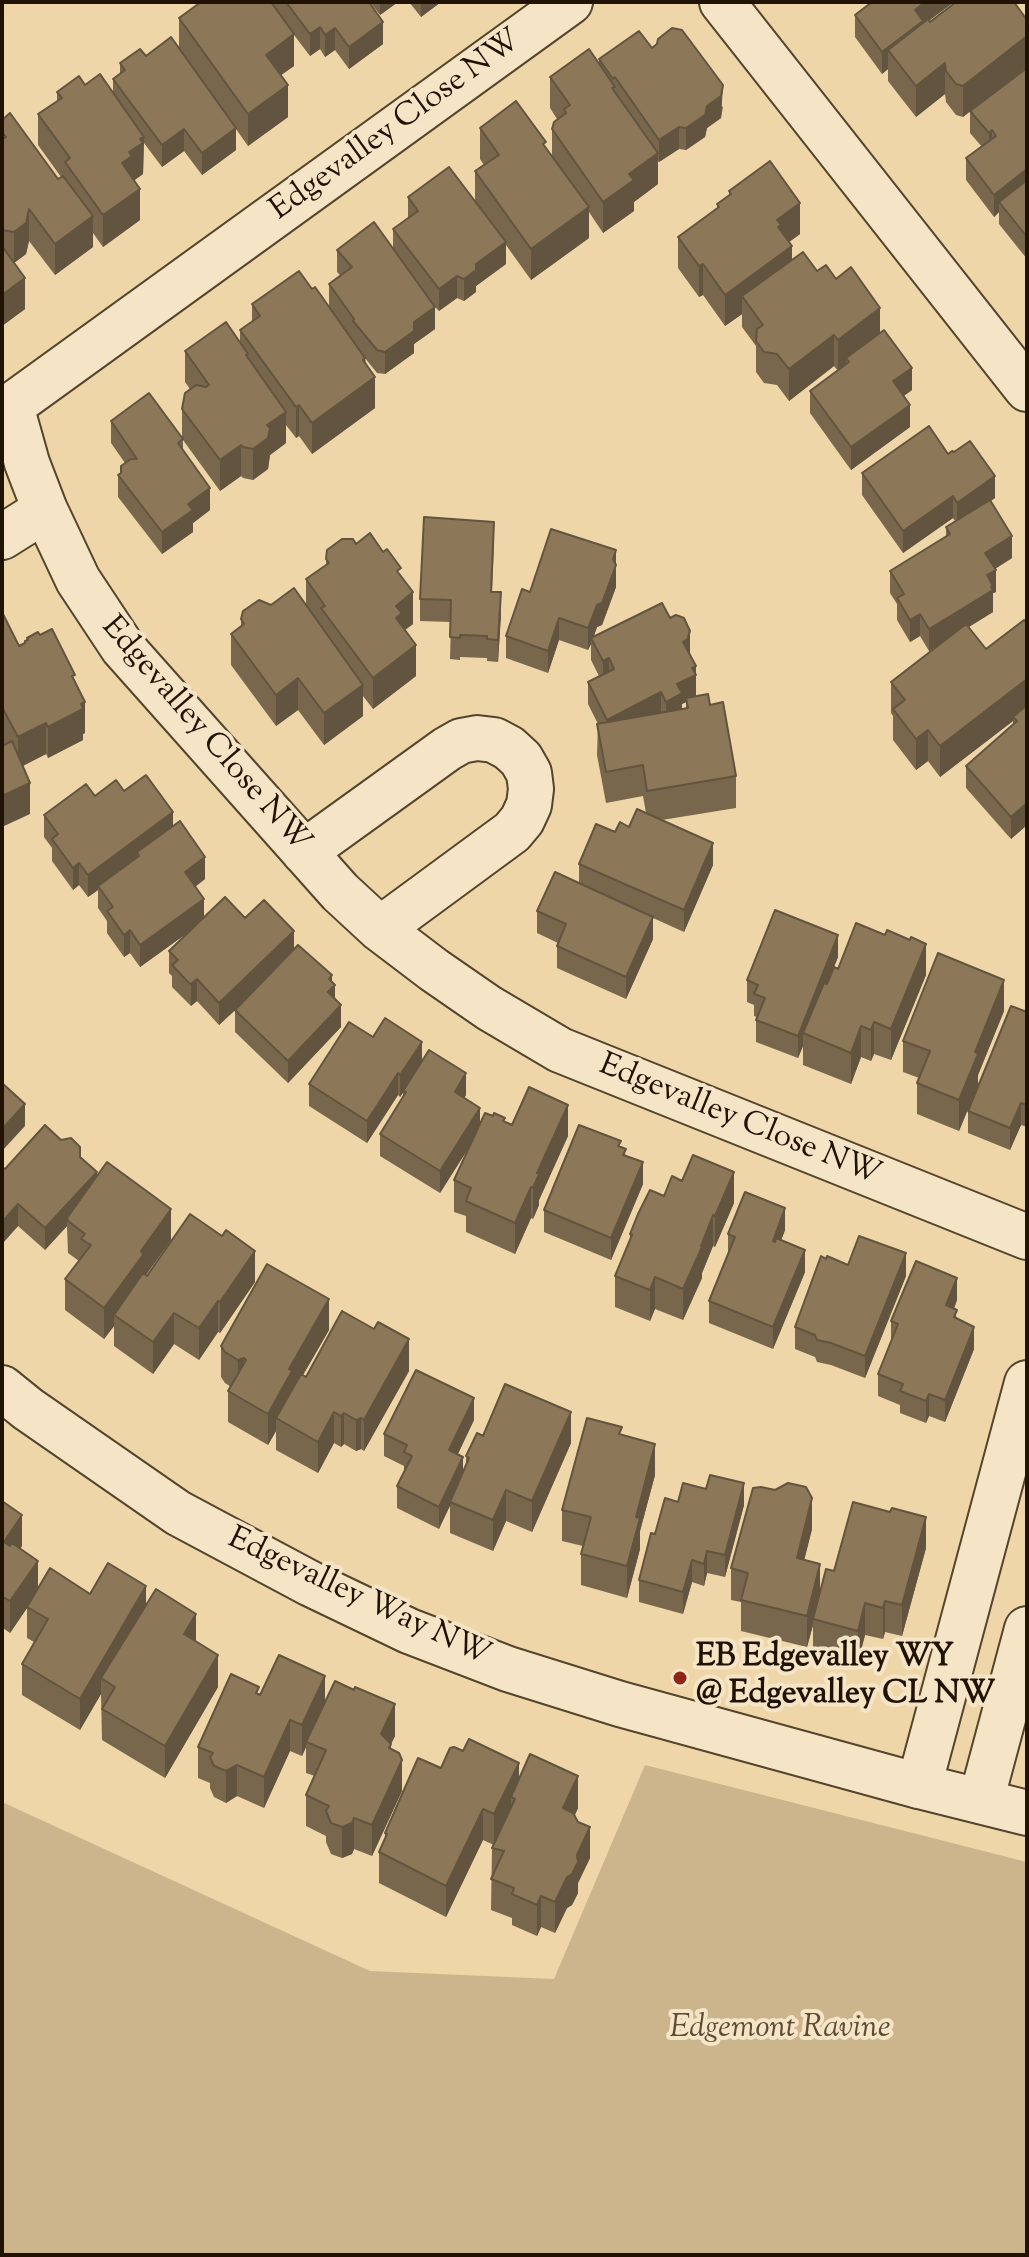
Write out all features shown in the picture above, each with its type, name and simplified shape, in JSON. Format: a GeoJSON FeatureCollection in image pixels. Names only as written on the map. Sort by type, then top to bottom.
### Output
{"type":"FeatureCollection","features":[{"type":"Feature","properties":{"kind":"street","name":"Edgevalley Close NW"},"geometry":{"type":"LineString","coordinates":[[570,2],[6,409],[45,510],[78,580],[123,648],[340,892],[380,929],[489,1008],[560,1050],[1027,1237]]}},
{"type":"Feature","properties":{"kind":"street"},"geometry":{"type":"LineString","coordinates":[[722,2],[1027,389]]}},
{"type":"Feature","properties":{"kind":"street"},"geometry":{"type":"LineString","coordinates":[[2,537],[45,510]]}},
{"type":"Feature","properties":{"kind":"street"},"geometry":{"type":"LineString","coordinates":[[304,852],[461,741],[477,738],[494,740],[521,759],[529,773],[531,789],[529,805],[522,820],[512,832],[380,929]]}},
{"type":"Feature","properties":{"kind":"street"},"geometry":{"type":"LineString","coordinates":[[919,1786],[1027,1383]]}},
{"type":"Feature","properties":{"kind":"street","name":"Edgevalley Way NW"},"geometry":{"type":"LineString","coordinates":[[2,1388],[178,1513],[311,1584],[409,1631],[508,1669],[620,1704],[1027,1813]]}},
{"type":"Feature","properties":{"kind":"street"},"geometry":{"type":"LineString","coordinates":[[981,1801],[1027,1629]]}},
{"type":"Feature","properties":{"kind":"green space","name":"Edgemont Ravine"},"geometry":{"type":"Polygon","coordinates":[[[645,1765],[1027,1862],[1027,2255],[2,2255],[2,1802],[370,1971],[554,1979],[645,1765]]]}},
{"type":"Feature","properties":{"kind":"building"},"geometry":{"type":"Polygon","coordinates":[[[201,2],[271,2],[294,34],[266,55],[288,85],[248,114],[179,18],[201,2]]]}},
{"type":"Feature","properties":{"kind":"building"},"geometry":{"type":"Polygon","coordinates":[[[286,2],[369,2],[383,22],[349,47],[335,28],[325,35],[320,27],[310,34],[286,2]]]}},
{"type":"Feature","properties":{"kind":"building"},"geometry":{"type":"Polygon","coordinates":[[[872,2],[925,2],[915,10],[923,21],[882,52],[855,15],[872,2]]]}},
{"type":"Feature","properties":{"kind":"building"},"geometry":{"type":"Polygon","coordinates":[[[956,2],[1014,2],[1027,20],[1027,36],[963,86],[956,84],[946,71],[945,63],[916,86],[888,50],[956,2]]]}},
{"type":"Feature","properties":{"kind":"building"},"geometry":{"type":"Polygon","coordinates":[[[672,28],[682,30],[723,85],[721,96],[707,106],[705,115],[659,140],[599,59],[639,31],[652,48],[672,28]]]}},
{"type":"Feature","properties":{"kind":"building"},"geometry":{"type":"Polygon","coordinates":[[[171,37],[236,128],[202,153],[184,129],[162,145],[113,79],[125,70],[120,63],[140,49],[146,56],[171,37]]]}},
{"type":"Feature","properties":{"kind":"building"},"geometry":{"type":"Polygon","coordinates":[[[589,49],[658,153],[629,174],[634,180],[603,202],[552,129],[554,122],[566,113],[564,109],[570,105],[550,77],[589,49]]]}},
{"type":"Feature","properties":{"kind":"building"},"geometry":{"type":"Polygon","coordinates":[[[1027,68],[1027,169],[994,195],[966,158],[996,136],[992,130],[989,133],[970,111],[1027,68]]]}},
{"type":"Feature","properties":{"kind":"building"},"geometry":{"type":"Polygon","coordinates":[[[100,74],[144,137],[140,139],[143,143],[129,152],[132,156],[122,163],[140,189],[103,215],[65,162],[70,158],[38,114],[62,98],[57,92],[79,76],[85,85],[100,74]]]}},
{"type":"Feature","properties":{"kind":"building"},"geometry":{"type":"Polygon","coordinates":[[[516,101],[589,207],[531,249],[475,171],[499,155],[480,128],[516,101]]]}},
{"type":"Feature","properties":{"kind":"building"},"geometry":{"type":"Polygon","coordinates":[[[10,113],[58,179],[63,176],[93,216],[55,244],[29,209],[26,223],[14,232],[2,230],[2,139],[6,137],[2,132],[2,120],[10,113]]]}},
{"type":"Feature","properties":{"kind":"building"},"geometry":{"type":"Polygon","coordinates":[[[770,161],[800,203],[777,220],[781,225],[778,227],[792,246],[725,295],[703,264],[699,266],[678,237],[719,207],[717,204],[731,194],[729,191],[770,161]]]}},
{"type":"Feature","properties":{"kind":"building"},"geometry":{"type":"Polygon","coordinates":[[[449,167],[506,242],[476,264],[476,270],[464,279],[457,276],[439,289],[393,229],[418,211],[408,197],[449,167]]]}},
{"type":"Feature","properties":{"kind":"building"},"geometry":{"type":"Polygon","coordinates":[[[1027,180],[1027,237],[999,202],[1027,180]]]}},
{"type":"Feature","properties":{"kind":"building"},"geometry":{"type":"Polygon","coordinates":[[[374,222],[435,307],[414,322],[414,331],[385,352],[377,350],[353,321],[329,284],[352,267],[337,250],[374,222]]]}},
{"type":"Feature","properties":{"kind":"building"},"geometry":{"type":"Polygon","coordinates":[[[2,246],[25,278],[2,295],[2,246]]]}},
{"type":"Feature","properties":{"kind":"building"},"geometry":{"type":"Polygon","coordinates":[[[803,252],[817,271],[826,265],[836,279],[851,267],[880,308],[838,340],[834,335],[789,369],[777,354],[764,352],[756,341],[757,329],[763,325],[742,296],[803,252]]]}},
{"type":"Feature","properties":{"kind":"building"},"geometry":{"type":"Polygon","coordinates":[[[299,271],[312,289],[315,287],[375,377],[312,423],[299,405],[296,407],[240,330],[260,316],[252,304],[299,271]]]}},
{"type":"Feature","properties":{"kind":"building"},"geometry":{"type":"Polygon","coordinates":[[[226,322],[286,412],[267,425],[270,428],[268,438],[253,449],[241,445],[220,460],[182,409],[185,393],[196,385],[209,385],[185,351],[226,322]]]}},
{"type":"Feature","properties":{"kind":"building"},"geometry":{"type":"Polygon","coordinates":[[[884,330],[912,368],[893,381],[910,405],[851,447],[810,391],[849,362],[846,358],[884,330]]]}},
{"type":"Feature","properties":{"kind":"building"},"geometry":{"type":"Polygon","coordinates":[[[149,393],[183,439],[178,443],[210,488],[188,504],[193,510],[162,532],[118,475],[121,466],[131,459],[137,459],[111,421],[149,393]]]}},
{"type":"Feature","properties":{"kind":"building"},"geometry":{"type":"Polygon","coordinates":[[[929,426],[948,454],[970,441],[995,476],[957,503],[953,496],[903,531],[862,473],[929,426]]]}},
{"type":"Feature","properties":{"kind":"building"},"geometry":{"type":"Polygon","coordinates":[[[990,500],[1012,536],[985,553],[996,570],[987,575],[993,590],[929,629],[920,614],[910,620],[897,598],[904,594],[890,571],[950,534],[946,527],[990,500]]]}},
{"type":"Feature","properties":{"kind":"building"},"geometry":{"type":"Polygon","coordinates":[[[424,517],[494,522],[491,592],[501,592],[498,640],[487,639],[487,636],[450,637],[451,600],[420,599],[424,517]]]}},
{"type":"Feature","properties":{"kind":"building"},"geometry":{"type":"Polygon","coordinates":[[[551,529],[616,550],[613,559],[616,565],[602,603],[597,605],[588,628],[559,618],[548,651],[506,636],[522,589],[530,592],[551,529]]]}},
{"type":"Feature","properties":{"kind":"building"},"geometry":{"type":"Polygon","coordinates":[[[370,533],[383,552],[387,549],[401,568],[397,571],[413,592],[396,606],[402,613],[396,618],[416,645],[373,678],[321,608],[325,606],[306,579],[329,563],[327,550],[342,539],[353,539],[356,544],[370,533]]]}},
{"type":"Feature","properties":{"kind":"building"},"geometry":{"type":"Polygon","coordinates":[[[294,588],[363,685],[324,713],[298,678],[276,695],[231,634],[244,624],[241,619],[243,611],[259,600],[271,605],[294,588]]]}},
{"type":"Feature","properties":{"kind":"building"},"geometry":{"type":"Polygon","coordinates":[[[662,603],[670,618],[676,615],[684,618],[690,631],[683,642],[696,666],[692,668],[696,675],[677,684],[682,693],[666,702],[661,692],[607,720],[588,682],[614,669],[609,658],[603,661],[591,638],[662,603]]]}},
{"type":"Feature","properties":{"kind":"building"},"geometry":{"type":"Polygon","coordinates":[[[2,612],[19,646],[38,632],[40,635],[52,629],[75,675],[72,676],[85,702],[81,704],[83,709],[48,727],[46,723],[18,737],[2,707],[2,612]]]}},
{"type":"Feature","properties":{"kind":"building"},"geometry":{"type":"Polygon","coordinates":[[[1024,620],[1027,623],[1027,679],[940,746],[928,730],[916,739],[893,709],[905,700],[891,682],[966,624],[986,649],[1024,620]]]}},
{"type":"Feature","properties":{"kind":"building"},"geometry":{"type":"Polygon","coordinates":[[[708,694],[710,705],[723,702],[736,776],[647,791],[643,765],[606,772],[597,724],[688,708],[686,698],[708,694]]]}},
{"type":"Feature","properties":{"kind":"building"},"geometry":{"type":"Polygon","coordinates":[[[1027,705],[1027,803],[1011,817],[966,766],[1017,721],[1013,717],[1027,705]]]}},
{"type":"Feature","properties":{"kind":"building"},"geometry":{"type":"Polygon","coordinates":[[[12,741],[30,783],[2,796],[2,746],[12,741]]]}},
{"type":"Feature","properties":{"kind":"building"},"geometry":{"type":"Polygon","coordinates":[[[146,775],[173,812],[88,875],[79,863],[73,868],[52,839],[58,834],[44,815],[86,784],[95,796],[116,780],[124,791],[146,775]]]}},
{"type":"Feature","properties":{"kind":"building"},"geometry":{"type":"Polygon","coordinates":[[[637,809],[713,843],[684,910],[579,864],[596,824],[615,832],[620,822],[629,827],[637,809]]]}},
{"type":"Feature","properties":{"kind":"building"},"geometry":{"type":"Polygon","coordinates":[[[180,821],[205,857],[185,872],[204,899],[140,945],[130,930],[124,935],[107,911],[113,907],[98,886],[139,856],[137,852],[180,821]]]}},
{"type":"Feature","properties":{"kind":"building"},"geometry":{"type":"Polygon","coordinates":[[[555,872],[653,917],[626,977],[557,946],[566,924],[537,911],[555,872]]]}},
{"type":"Feature","properties":{"kind":"building"},"geometry":{"type":"Polygon","coordinates":[[[225,897],[245,918],[264,900],[294,931],[219,1003],[197,979],[191,984],[188,982],[172,965],[178,960],[169,951],[225,897]]]}},
{"type":"Feature","properties":{"kind":"building"},"geometry":{"type":"Polygon","coordinates":[[[775,910],[838,935],[798,1036],[756,1020],[765,998],[754,994],[758,985],[747,980],[775,910]]]}},
{"type":"Feature","properties":{"kind":"building"},"geometry":{"type":"Polygon","coordinates":[[[856,923],[885,935],[887,930],[926,944],[891,1029],[874,1022],[871,1030],[861,1026],[851,1053],[803,1033],[824,983],[827,984],[834,967],[838,969],[856,923]]]}},
{"type":"Feature","properties":{"kind":"building"},"geometry":{"type":"Polygon","coordinates":[[[298,945],[332,975],[329,979],[335,985],[328,992],[341,1005],[288,1061],[235,1010],[298,945]]]}},
{"type":"Feature","properties":{"kind":"building"},"geometry":{"type":"Polygon","coordinates":[[[938,953],[1004,980],[959,1100],[917,1083],[930,1051],[903,1041],[938,953]]]}},
{"type":"Feature","properties":{"kind":"building"},"geometry":{"type":"Polygon","coordinates":[[[1011,1006],[1027,1012],[1027,1105],[1021,1103],[1010,1128],[968,1111],[1011,1006]]]}},
{"type":"Feature","properties":{"kind":"building"},"geometry":{"type":"Polygon","coordinates":[[[385,1018],[422,1042],[367,1121],[309,1084],[349,1022],[373,1037],[385,1018]]]}},
{"type":"Feature","properties":{"kind":"building"},"geometry":{"type":"Polygon","coordinates":[[[429,1050],[466,1073],[455,1092],[480,1108],[440,1171],[380,1134],[429,1050]]]}},
{"type":"Feature","properties":{"kind":"building"},"geometry":{"type":"Polygon","coordinates":[[[2,1083],[25,1104],[2,1129],[2,1083]]]}},
{"type":"Feature","properties":{"kind":"building"},"geometry":{"type":"Polygon","coordinates":[[[529,1087],[568,1105],[515,1223],[466,1201],[471,1188],[454,1180],[485,1113],[493,1116],[494,1113],[512,1125],[529,1087]]]}},
{"type":"Feature","properties":{"kind":"building"},"geometry":{"type":"Polygon","coordinates":[[[45,1125],[61,1140],[71,1138],[80,1147],[80,1157],[97,1172],[45,1228],[18,1204],[2,1222],[2,1167],[5,1169],[45,1125]]]}},
{"type":"Feature","properties":{"kind":"building"},"geometry":{"type":"Polygon","coordinates":[[[579,1125],[621,1141],[618,1146],[626,1149],[623,1155],[643,1162],[611,1238],[544,1210],[579,1125]]]}},
{"type":"Feature","properties":{"kind":"building"},"geometry":{"type":"Polygon","coordinates":[[[693,1155],[734,1172],[683,1289],[655,1277],[650,1290],[615,1276],[650,1190],[664,1196],[672,1176],[682,1181],[693,1155]]]}},
{"type":"Feature","properties":{"kind":"building"},"geometry":{"type":"Polygon","coordinates":[[[107,1162],[171,1209],[141,1251],[143,1255],[104,1308],[65,1279],[91,1245],[81,1239],[85,1234],[67,1218],[107,1162]]]}},
{"type":"Feature","properties":{"kind":"building"},"geometry":{"type":"Polygon","coordinates":[[[745,1192],[785,1208],[773,1241],[776,1238],[805,1250],[773,1327],[709,1301],[735,1237],[728,1234],[745,1192]]]}},
{"type":"Feature","properties":{"kind":"building"},"geometry":{"type":"Polygon","coordinates":[[[190,1214],[222,1236],[226,1230],[255,1251],[199,1328],[174,1313],[153,1342],[114,1315],[143,1273],[147,1276],[190,1214]]]}},
{"type":"Feature","properties":{"kind":"building"},"geometry":{"type":"Polygon","coordinates":[[[859,1236],[906,1253],[865,1356],[817,1340],[815,1335],[795,1327],[821,1256],[848,1265],[859,1236]]]}},
{"type":"Feature","properties":{"kind":"building"},"geometry":{"type":"Polygon","coordinates":[[[916,1261],[957,1278],[946,1305],[957,1310],[954,1317],[974,1327],[945,1400],[929,1394],[926,1401],[900,1391],[903,1384],[878,1374],[898,1324],[891,1321],[916,1261]]]}},
{"type":"Feature","properties":{"kind":"building"},"geometry":{"type":"Polygon","coordinates":[[[267,1264],[329,1299],[289,1369],[292,1371],[268,1414],[228,1391],[246,1360],[238,1360],[221,1346],[267,1264]]]}},
{"type":"Feature","properties":{"kind":"building"},"geometry":{"type":"Polygon","coordinates":[[[342,1311],[374,1329],[378,1322],[409,1339],[364,1420],[334,1412],[318,1442],[276,1418],[301,1374],[306,1377],[342,1311]]]}},
{"type":"Feature","properties":{"kind":"building"},"geometry":{"type":"Polygon","coordinates":[[[416,1370],[474,1398],[449,1450],[463,1457],[439,1507],[397,1486],[412,1456],[404,1452],[407,1445],[384,1434],[416,1370]]]}},
{"type":"Feature","properties":{"kind":"building"},"geometry":{"type":"Polygon","coordinates":[[[505,1384],[571,1412],[532,1501],[506,1490],[493,1520],[450,1502],[469,1458],[466,1456],[477,1433],[483,1436],[505,1384]]]}},
{"type":"Feature","properties":{"kind":"building"},"geometry":{"type":"Polygon","coordinates":[[[587,1418],[622,1427],[619,1434],[655,1444],[627,1566],[581,1554],[591,1517],[562,1510],[587,1418]]]}},
{"type":"Feature","properties":{"kind":"building"},"geometry":{"type":"Polygon","coordinates":[[[710,1475],[744,1483],[725,1555],[707,1551],[704,1564],[692,1560],[683,1592],[639,1580],[651,1533],[655,1534],[665,1498],[678,1502],[683,1483],[706,1489],[710,1475]]]}},
{"type":"Feature","properties":{"kind":"building"},"geometry":{"type":"Polygon","coordinates":[[[788,1483],[806,1487],[812,1498],[797,1558],[820,1564],[807,1616],[741,1600],[748,1573],[731,1568],[753,1488],[775,1490],[788,1483]]]}},
{"type":"Feature","properties":{"kind":"building"},"geometry":{"type":"Polygon","coordinates":[[[2,1501],[22,1515],[4,1542],[10,1546],[12,1543],[38,1561],[10,1601],[2,1598],[2,1501]]]}},
{"type":"Feature","properties":{"kind":"building"},"geometry":{"type":"Polygon","coordinates":[[[853,1502],[926,1517],[902,1605],[885,1601],[883,1608],[865,1603],[858,1631],[813,1619],[826,1569],[834,1571],[853,1502]]]}},
{"type":"Feature","properties":{"kind":"building"},"geometry":{"type":"Polygon","coordinates":[[[108,1563],[146,1586],[80,1699],[22,1664],[48,1619],[27,1607],[50,1568],[90,1594],[108,1563]]]}},
{"type":"Feature","properties":{"kind":"building"},"geometry":{"type":"Polygon","coordinates":[[[156,1589],[196,1614],[184,1634],[218,1655],[165,1746],[102,1709],[115,1687],[101,1678],[156,1589]]]}},
{"type":"Feature","properties":{"kind":"building"},"geometry":{"type":"Polygon","coordinates":[[[279,1655],[325,1676],[302,1725],[290,1720],[264,1777],[237,1765],[226,1771],[214,1766],[210,1757],[213,1753],[198,1747],[231,1674],[259,1687],[256,1693],[260,1695],[279,1655]]]}},
{"type":"Feature","properties":{"kind":"building"},"geometry":{"type":"Polygon","coordinates":[[[335,1681],[395,1704],[381,1734],[391,1744],[389,1748],[399,1753],[402,1760],[372,1825],[354,1818],[352,1823],[342,1827],[331,1823],[326,1811],[329,1806],[306,1795],[326,1750],[306,1742],[335,1681]]]}},
{"type":"Feature","properties":{"kind":"building"},"geometry":{"type":"Polygon","coordinates":[[[469,1739],[519,1763],[494,1814],[483,1809],[446,1886],[379,1852],[418,1758],[441,1768],[450,1748],[463,1751],[469,1739]]]}},
{"type":"Feature","properties":{"kind":"building"},"geometry":{"type":"Polygon","coordinates":[[[530,1754],[578,1776],[563,1808],[573,1813],[578,1822],[590,1827],[577,1855],[578,1862],[555,1902],[541,1896],[537,1905],[512,1894],[514,1888],[491,1879],[504,1851],[492,1848],[515,1799],[511,1797],[530,1754]]]}},
{"type":"Feature","properties":{"kind":"place","name":"EB Edgevalley WY @ Edgevalley CL NW"},"geometry":{"type":"Point","coordinates":[680,1678]}}]}
